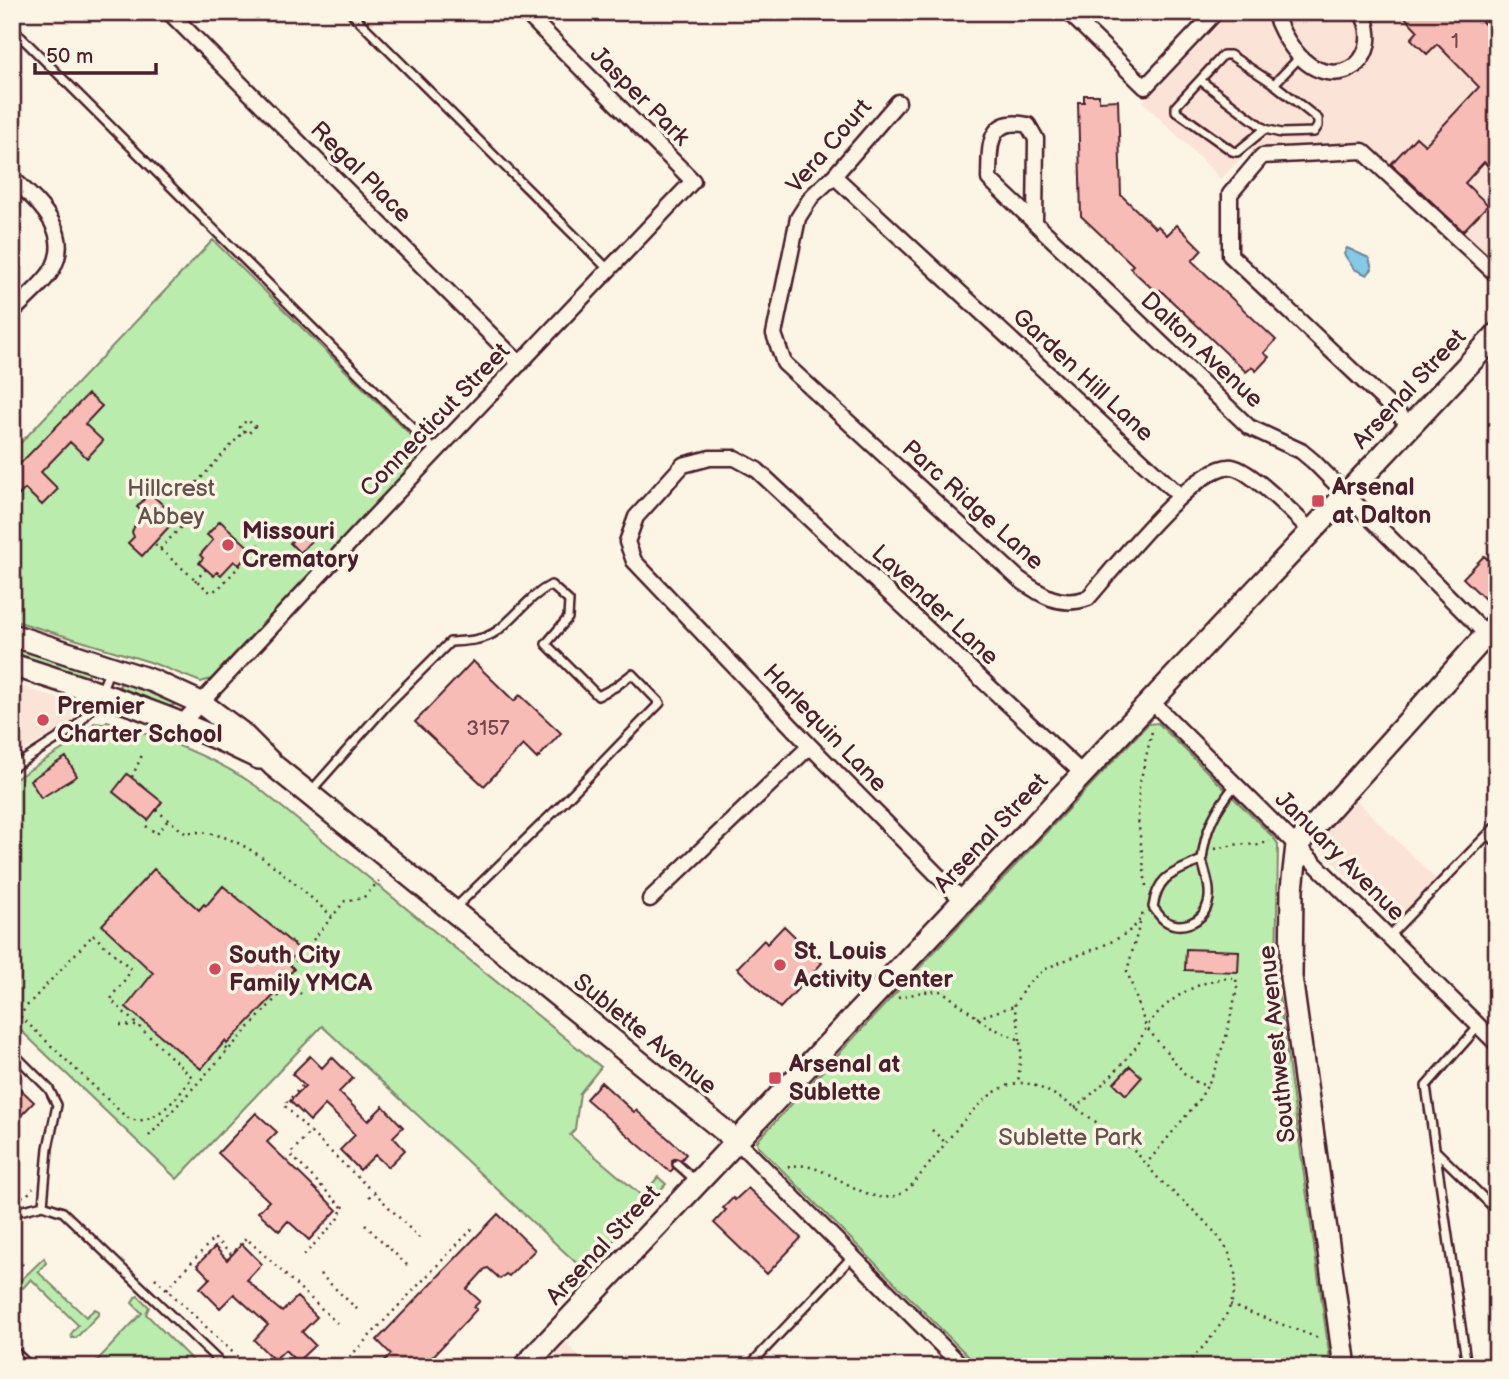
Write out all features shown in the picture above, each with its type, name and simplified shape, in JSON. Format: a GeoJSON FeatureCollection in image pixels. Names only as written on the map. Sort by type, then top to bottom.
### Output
{"type":"FeatureCollection","features":[{"type":"Feature","properties":{"kind":"street","name":"Regal Place"},"geometry":{"type":"LineString","coordinates":[[169,12],[520,363]]}},
{"type":"Feature","properties":{"kind":"street","name":"Jasper Park"},"geometry":{"type":"LineString","coordinates":[[524,12],[693,181]]}},
{"type":"Feature","properties":{"kind":"street"},"geometry":{"type":"LineString","coordinates":[[1068,12],[1145,87],[1213,13]]}},
{"type":"Feature","properties":{"kind":"street"},"geometry":{"type":"LineString","coordinates":[[1274,12],[1300,57],[1314,68],[1329,73],[1348,69],[1361,60],[1370,44],[1370,30],[1361,12]]}},
{"type":"Feature","properties":{"kind":"street","name":"Vera Court"},"geometry":{"type":"LineString","coordinates":[[777,344],[775,332],[798,218],[812,196],[834,176],[898,102]]}},
{"type":"Feature","properties":{"kind":"street","name":"Dalton Avenue"},"geometry":{"type":"LineString","coordinates":[[1035,222],[1036,139],[1028,125],[1013,122],[999,128],[990,142],[989,179],[1249,427],[1301,452],[1493,634]]}},
{"type":"Feature","properties":{"kind":"street"},"geometry":{"type":"LineString","coordinates":[[1411,426],[1230,256],[1230,194],[1262,156],[1363,151],[1497,275]]}},
{"type":"Feature","properties":{"kind":"street","name":"Garden Hill Lane"},"geometry":{"type":"LineString","coordinates":[[834,176],[1180,496]]}},
{"type":"Feature","properties":{"kind":"street"},"geometry":{"type":"LineString","coordinates":[[12,178],[40,204],[51,218],[58,234],[57,253],[50,272],[12,312]]}},
{"type":"Feature","properties":{"kind":"street","name":"Connecticut Street"},"geometry":{"type":"LineString","coordinates":[[182,723],[693,181]]}},
{"type":"Feature","properties":{"kind":"street","name":"Arsenal Street"},"geometry":{"type":"LineString","coordinates":[[524,1367],[1497,334]]}},
{"type":"Feature","properties":{"kind":"street","name":"Parc Ridge Lane"},"geometry":{"type":"LineString","coordinates":[[777,344],[784,363],[1019,579],[1039,594],[1073,604],[1088,598],[1180,496]]}},
{"type":"Feature","properties":{"kind":"street","name":"Harlequin Lane"},"geometry":{"type":"LineString","coordinates":[[757,470],[735,458],[710,458],[683,465],[636,517],[627,542],[634,561],[810,746],[963,901]]}},
{"type":"Feature","properties":{"kind":"street"},"geometry":{"type":"LineString","coordinates":[[1180,496],[1204,476],[1221,468],[1234,467],[1250,476],[1311,531]]}},
{"type":"Feature","properties":{"kind":"street","name":"Lavender Lane"},"geometry":{"type":"LineString","coordinates":[[757,470],[1083,774]]}},
{"type":"Feature","properties":{"kind":"street"},"geometry":{"type":"LineString","coordinates":[[1297,845],[1493,634]]}},
{"type":"Feature","properties":{"kind":"street","name":"Sublette Avenue"},"geometry":{"type":"LineString","coordinates":[[12,635],[153,681],[201,703],[240,732],[274,766],[738,1142],[963,1367]]}},
{"type":"Feature","properties":{"kind":"street","name":"Sublette Avenue"},"geometry":{"type":"LineString","coordinates":[[12,665],[102,693],[182,723],[274,766]]}},
{"type":"Feature","properties":{"kind":"street","name":"January Avenue"},"geometry":{"type":"LineString","coordinates":[[1151,701],[1497,1044]]}},
{"type":"Feature","properties":{"kind":"street"},"geometry":{"type":"LineString","coordinates":[[650,899],[810,746]]}},
{"type":"Feature","properties":{"kind":"street","name":"Southwest Avenue"},"geometry":{"type":"LineString","coordinates":[[1297,845],[1292,889],[1291,977],[1345,1367]]}},
{"type":"Feature","properties":{"kind":"lane"},"geometry":{"type":"LineString","coordinates":[[351,12],[609,270]]}},
{"type":"Feature","properties":{"kind":"lane"},"geometry":{"type":"LineString","coordinates":[[12,28],[436,451]]}},
{"type":"Feature","properties":{"kind":"lane"},"geometry":{"type":"LineString","coordinates":[[1200,80],[1265,129],[1281,133],[1314,132],[1318,127],[1318,119],[1275,85],[1230,55],[1223,55],[1176,106],[1176,111],[1232,151],[1237,152],[1265,129]]}},
{"type":"Feature","properties":{"kind":"lane"},"geometry":{"type":"LineString","coordinates":[[1275,85],[1300,57]]}},
{"type":"Feature","properties":{"kind":"lane"},"geometry":{"type":"LineString","coordinates":[[309,794],[388,704],[450,642],[475,640],[496,632],[538,592],[551,585],[569,601],[568,618],[546,644],[598,696],[632,674],[660,703],[561,805],[452,911]]}},
{"type":"Feature","properties":{"kind":"lane"},"geometry":{"type":"LineString","coordinates":[[12,768],[74,728],[102,693],[111,667]]}},
{"type":"Feature","properties":{"kind":"lane"},"geometry":{"type":"LineString","coordinates":[[1202,857],[1168,876],[1156,890],[1153,907],[1164,919],[1178,926],[1190,924],[1199,918],[1208,904],[1208,885],[1202,857],[1205,835],[1221,803],[1236,784]]}},
{"type":"Feature","properties":{"kind":"lane"},"geometry":{"type":"LineString","coordinates":[[1388,937],[1497,825]]}},
{"type":"Feature","properties":{"kind":"lane"},"geometry":{"type":"LineString","coordinates":[[1488,834],[1497,843]]}},
{"type":"Feature","properties":{"kind":"lane"},"geometry":{"type":"LineString","coordinates":[[1467,1367],[1426,1086],[1479,1027]]}},
{"type":"Feature","properties":{"kind":"lane"},"geometry":{"type":"LineString","coordinates":[[12,1052],[49,1089],[57,1105],[48,1148],[43,1205]]}},
{"type":"Feature","properties":{"kind":"lane"},"geometry":{"type":"LineString","coordinates":[[1435,1150],[1497,1212]]}},
{"type":"Feature","properties":{"kind":"lane"},"geometry":{"type":"LineString","coordinates":[[677,1164],[699,1183]]}},
{"type":"Feature","properties":{"kind":"lane"},"geometry":{"type":"LineString","coordinates":[[12,1213],[43,1205],[63,1212],[225,1367]]}},
{"type":"Feature","properties":{"kind":"lane"},"geometry":{"type":"LineString","coordinates":[[748,1367],[853,1255]]}},
{"type":"Feature","properties":{"kind":"lane"},"geometry":{"type":"LineString","coordinates":[[12,1349],[31,1367]]}},
{"type":"Feature","properties":{"kind":"path"},"geometry":{"type":"LineString","coordinates":[[192,488],[244,431]]}},
{"type":"Feature","properties":{"kind":"path"},"geometry":{"type":"LineString","coordinates":[[160,550],[180,528],[181,524],[177,518]]}},
{"type":"Feature","properties":{"kind":"path"},"geometry":{"type":"LineString","coordinates":[[155,545],[210,592],[218,589],[261,543]]}},
{"type":"Feature","properties":{"kind":"path"},"geometry":{"type":"LineString","coordinates":[[195,581],[206,569]]}},
{"type":"Feature","properties":{"kind":"path"},"geometry":{"type":"LineString","coordinates":[[1146,893],[1138,820],[1139,798],[1154,724]]}},
{"type":"Feature","properties":{"kind":"path"},"geometry":{"type":"LineString","coordinates":[[132,777],[142,755]]}},
{"type":"Feature","properties":{"kind":"path"},"geometry":{"type":"LineString","coordinates":[[156,810],[186,833],[199,831],[248,846],[332,916]]}},
{"type":"Feature","properties":{"kind":"path"},"geometry":{"type":"LineString","coordinates":[[146,826],[157,834],[168,820]]}},
{"type":"Feature","properties":{"kind":"path"},"geometry":{"type":"LineString","coordinates":[[1202,857],[1238,844],[1265,843]]}},
{"type":"Feature","properties":{"kind":"path"},"geometry":{"type":"LineString","coordinates":[[282,978],[345,901],[366,896],[379,881]]}},
{"type":"Feature","properties":{"kind":"path"},"geometry":{"type":"LineString","coordinates":[[1144,911],[1127,971],[1146,1027],[1185,1074],[1199,1084],[1208,1085]]}},
{"type":"Feature","properties":{"kind":"path"},"geometry":{"type":"LineString","coordinates":[[1018,1084],[1021,1050],[1014,1006],[1020,995],[1044,970],[1121,937],[1141,920]]}},
{"type":"Feature","properties":{"kind":"path"},"geometry":{"type":"LineString","coordinates":[[191,1079],[156,1116],[130,1119],[21,1017],[24,1009],[93,935],[130,968],[130,974],[114,992],[111,1000],[190,1075],[196,1084]]}},
{"type":"Feature","properties":{"kind":"path"},"geometry":{"type":"LineString","coordinates":[[277,974],[301,994]]}},
{"type":"Feature","properties":{"kind":"path"},"geometry":{"type":"LineString","coordinates":[[1075,1108],[1115,1073],[1139,1044],[1146,1027],[1166,1006],[1195,986],[1221,978],[1236,978],[1237,989],[1226,1037],[1208,1085],[1199,1100],[1146,1163]]}},
{"type":"Feature","properties":{"kind":"path"},"geometry":{"type":"LineString","coordinates":[[149,1136],[289,984]]}},
{"type":"Feature","properties":{"kind":"path"},"geometry":{"type":"LineString","coordinates":[[898,998],[922,992],[942,991],[990,1027],[1020,1040]]}},
{"type":"Feature","properties":{"kind":"path"},"geometry":{"type":"LineString","coordinates":[[976,1018],[1014,1006]]}},
{"type":"Feature","properties":{"kind":"path"},"geometry":{"type":"LineString","coordinates":[[124,1013],[128,1009]]}},
{"type":"Feature","properties":{"kind":"path"},"geometry":{"type":"LineString","coordinates":[[120,1025],[138,1026]]}},
{"type":"Feature","properties":{"kind":"path"},"geometry":{"type":"LineString","coordinates":[[221,1043],[228,1050]]}},
{"type":"Feature","properties":{"kind":"path"},"geometry":{"type":"LineString","coordinates":[[788,1167],[794,1165],[813,1168],[870,1195],[899,1195],[916,1181],[962,1124],[996,1090],[1030,1084],[1075,1108],[1134,1151],[1220,1240],[1229,1254],[1235,1279],[1230,1305],[1214,1333],[1182,1367]]}},
{"type":"Feature","properties":{"kind":"path"},"geometry":{"type":"LineString","coordinates":[[302,1086],[284,1105],[369,1188]]}},
{"type":"Feature","properties":{"kind":"path"},"geometry":{"type":"LineString","coordinates":[[932,1130],[947,1144]]}},
{"type":"Feature","properties":{"kind":"path"},"geometry":{"type":"LineString","coordinates":[[310,1132],[290,1154],[342,1207]]}},
{"type":"Feature","properties":{"kind":"path"},"geometry":{"type":"LineString","coordinates":[[12,1200],[28,1194],[34,1181]]}},
{"type":"Feature","properties":{"kind":"path"},"geometry":{"type":"LineString","coordinates":[[369,1197],[374,1192],[419,1238]]}},
{"type":"Feature","properties":{"kind":"path"},"geometry":{"type":"LineString","coordinates":[[342,1207],[349,1206]]}},
{"type":"Feature","properties":{"kind":"path"},"geometry":{"type":"LineString","coordinates":[[304,1255],[339,1218],[342,1207]]}},
{"type":"Feature","properties":{"kind":"path"},"geometry":{"type":"LineString","coordinates":[[365,1225],[407,1265]]}},
{"type":"Feature","properties":{"kind":"path"},"geometry":{"type":"LineString","coordinates":[[340,1367],[473,1228]]}},
{"type":"Feature","properties":{"kind":"path"},"geometry":{"type":"LineString","coordinates":[[166,1289],[214,1238],[231,1254],[246,1237],[337,1324]]}},
{"type":"Feature","properties":{"kind":"path"},"geometry":{"type":"LineString","coordinates":[[12,1254],[23,1265]]}},
{"type":"Feature","properties":{"kind":"path"},"geometry":{"type":"LineString","coordinates":[[320,1274],[360,1312]]}},
{"type":"Feature","properties":{"kind":"path"},"geometry":{"type":"LineString","coordinates":[[418,1276],[423,1280]]}},
{"type":"Feature","properties":{"kind":"path"},"geometry":{"type":"LineString","coordinates":[[155,1278],[248,1367]]}},
{"type":"Feature","properties":{"kind":"path"},"geometry":{"type":"LineString","coordinates":[[1230,1305],[1321,1339]]}},
{"type":"Feature","properties":{"kind":"path"},"geometry":{"type":"LineString","coordinates":[[373,1324],[377,1328]]}},
{"type":"Feature","properties":{"kind":"shaded area"},"geometry":{"type":"Polygon","coordinates":[[[1231,12],[1497,12],[1497,265],[1369,147],[1248,151],[1221,179],[1143,102],[1231,12]]]}},
{"type":"Feature","properties":{"kind":"shaded area","name":"Premier Charter School"},"geometry":{"type":"Polygon","coordinates":[[[12,684],[74,703],[78,711],[72,723],[12,757],[12,684]]]}},
{"type":"Feature","properties":{"kind":"shaded area"},"geometry":{"type":"Polygon","coordinates":[[[1353,797],[1438,881],[1395,926],[1318,847],[1323,831],[1353,797]]]}},
{"type":"Feature","properties":{"kind":"shaded area"},"geometry":{"type":"Polygon","coordinates":[[[566,1343],[591,1367],[544,1367],[566,1343]]]}},
{"type":"Feature","properties":{"kind":"green space","name":"Hillcrest Abbey"},"geometry":{"type":"Polygon","coordinates":[[[213,240],[426,450],[211,679],[201,682],[150,662],[12,620],[12,452],[213,240]]]}},
{"type":"Feature","properties":{"kind":"green space"},"geometry":{"type":"Polygon","coordinates":[[[12,644],[90,671],[86,680],[12,658],[12,644]]]}},
{"type":"Feature","properties":{"kind":"green space"},"geometry":{"type":"Polygon","coordinates":[[[124,681],[177,700],[176,704],[169,707],[123,692],[119,686],[124,681]]]}},
{"type":"Feature","properties":{"kind":"green space"},"geometry":{"type":"Polygon","coordinates":[[[107,721],[202,756],[256,786],[601,1067],[580,1093],[575,1129],[570,1135],[642,1196],[658,1177],[666,1184],[585,1271],[322,1026],[177,1179],[12,1022],[12,781],[85,735],[94,723],[103,724],[107,721]]]}},
{"type":"Feature","properties":{"kind":"green space","name":"Sublette Park"},"geometry":{"type":"Polygon","coordinates":[[[1158,723],[1278,844],[1276,976],[1331,1367],[979,1367],[758,1146],[757,1141],[1148,724],[1158,723]]]}},
{"type":"Feature","properties":{"kind":"green space"},"geometry":{"type":"Polygon","coordinates":[[[44,1258],[46,1263],[38,1272],[86,1317],[95,1309],[99,1311],[76,1338],[72,1338],[71,1334],[78,1325],[31,1279],[23,1288],[18,1286],[44,1258]]]}},
{"type":"Feature","properties":{"kind":"green space"},"geometry":{"type":"Polygon","coordinates":[[[138,1296],[149,1307],[146,1314],[199,1367],[91,1367],[142,1313],[132,1303],[138,1296]]]}},
{"type":"Feature","properties":{"kind":"water"},"geometry":{"type":"Polygon","coordinates":[[[1347,248],[1369,258],[1372,269],[1367,275],[1354,269],[1344,254],[1347,248]]]}},
{"type":"Feature","properties":{"kind":"building"},"geometry":{"type":"Polygon","coordinates":[[[1400,12],[1472,12],[1497,36],[1497,160],[1489,167],[1484,162],[1465,183],[1488,205],[1463,231],[1391,164],[1416,137],[1425,145],[1479,87],[1437,44],[1427,54],[1411,39],[1418,31],[1400,12]]]}},
{"type":"Feature","properties":{"kind":"building"},"geometry":{"type":"Polygon","coordinates":[[[1084,95],[1099,95],[1099,101],[1118,100],[1121,195],[1155,228],[1158,226],[1167,235],[1177,225],[1202,250],[1192,261],[1276,340],[1264,353],[1269,357],[1256,371],[1252,367],[1246,372],[1160,290],[1157,293],[1130,268],[1133,265],[1081,216],[1078,102],[1084,102],[1084,95]]]}},
{"type":"Feature","properties":{"kind":"building"},"geometry":{"type":"Polygon","coordinates":[[[88,394],[102,406],[85,424],[103,441],[87,458],[70,442],[41,472],[58,489],[42,505],[25,489],[12,502],[12,472],[88,394]]]}},
{"type":"Feature","properties":{"kind":"building"},"geometry":{"type":"Polygon","coordinates":[[[150,493],[177,518],[142,556],[128,543],[134,537],[132,532],[135,525],[147,516],[137,507],[150,493]]]}},
{"type":"Feature","properties":{"kind":"building","name":"Missouri Crematory"},"geometry":{"type":"Polygon","coordinates":[[[220,521],[252,550],[239,565],[234,561],[221,575],[217,572],[214,576],[199,563],[203,558],[200,555],[213,540],[207,535],[220,521]]]}},
{"type":"Feature","properties":{"kind":"building"},"geometry":{"type":"Polygon","coordinates":[[[301,531],[311,541],[300,553],[290,543],[301,531]]]}},
{"type":"Feature","properties":{"kind":"building"},"geometry":{"type":"Polygon","coordinates":[[[1484,556],[1497,568],[1497,590],[1487,601],[1463,578],[1484,556]]]}},
{"type":"Feature","properties":{"kind":"building"},"geometry":{"type":"Polygon","coordinates":[[[473,661],[514,701],[520,695],[561,733],[537,759],[523,745],[484,786],[415,722],[473,661]]]}},
{"type":"Feature","properties":{"kind":"building"},"geometry":{"type":"Polygon","coordinates":[[[66,757],[77,776],[41,798],[30,780],[66,757]]]}},
{"type":"Feature","properties":{"kind":"building"},"geometry":{"type":"Polygon","coordinates":[[[127,774],[162,802],[148,820],[113,792],[127,774]]]}},
{"type":"Feature","properties":{"kind":"building","name":"South City Family YMCA"},"geometry":{"type":"Polygon","coordinates":[[[154,869],[199,910],[204,904],[206,906],[223,886],[299,949],[288,963],[294,969],[279,986],[281,988],[227,1044],[225,1041],[201,1069],[126,1007],[153,973],[102,925],[154,869]]]}},
{"type":"Feature","properties":{"kind":"building","name":"St. Louis Activity Center"},"geometry":{"type":"Polygon","coordinates":[[[784,926],[822,963],[780,1008],[737,968],[764,940],[767,944],[784,926]]]}},
{"type":"Feature","properties":{"kind":"building"},"geometry":{"type":"Polygon","coordinates":[[[1186,949],[1239,951],[1238,972],[1185,970],[1186,949]]]}},
{"type":"Feature","properties":{"kind":"building"},"geometry":{"type":"Polygon","coordinates":[[[310,1056],[322,1068],[332,1057],[353,1078],[339,1092],[368,1121],[383,1106],[403,1127],[393,1137],[405,1150],[388,1167],[375,1155],[360,1170],[340,1150],[355,1135],[342,1121],[325,1105],[310,1121],[290,1101],[305,1086],[292,1074],[310,1056]]]}},
{"type":"Feature","properties":{"kind":"building"},"geometry":{"type":"Polygon","coordinates":[[[1130,1066],[1142,1077],[1126,1095],[1114,1083],[1130,1066]]]}},
{"type":"Feature","properties":{"kind":"building"},"geometry":{"type":"Polygon","coordinates":[[[12,1081],[34,1102],[12,1125],[12,1081]]]}},
{"type":"Feature","properties":{"kind":"building"},"geometry":{"type":"Polygon","coordinates":[[[601,1082],[686,1154],[681,1160],[672,1160],[673,1169],[670,1172],[586,1099],[601,1082]]]}},
{"type":"Feature","properties":{"kind":"building"},"geometry":{"type":"Polygon","coordinates":[[[256,1113],[277,1132],[267,1142],[337,1210],[309,1240],[288,1221],[279,1231],[258,1212],[269,1201],[218,1153],[256,1113]]]}},
{"type":"Feature","properties":{"kind":"building"},"geometry":{"type":"Polygon","coordinates":[[[748,1188],[801,1238],[767,1274],[714,1223],[726,1210],[723,1208],[748,1188]]]}},
{"type":"Feature","properties":{"kind":"building"},"geometry":{"type":"Polygon","coordinates":[[[498,1214],[535,1250],[509,1276],[506,1274],[500,1279],[488,1268],[485,1269],[467,1289],[480,1301],[474,1307],[477,1309],[423,1367],[379,1367],[391,1354],[377,1340],[498,1214]]]}},
{"type":"Feature","properties":{"kind":"building"},"geometry":{"type":"Polygon","coordinates":[[[242,1244],[262,1264],[247,1280],[282,1312],[297,1297],[317,1317],[302,1332],[315,1345],[297,1362],[285,1350],[274,1360],[254,1340],[268,1325],[234,1294],[220,1308],[200,1288],[210,1278],[197,1265],[215,1247],[227,1260],[242,1244]]]}},
{"type":"Feature","properties":{"kind":"place","name":"Arsenal at Dalton"},"geometry":{"type":"Point","coordinates":[1318,501]}},
{"type":"Feature","properties":{"kind":"place","name":"Missouri Crematory"},"geometry":{"type":"Point","coordinates":[228,545]}},
{"type":"Feature","properties":{"kind":"place","name":"Premier Charter School"},"geometry":{"type":"Point","coordinates":[43,720]}},
{"type":"Feature","properties":{"kind":"place","name":"St. Louis Activity Center"},"geometry":{"type":"Point","coordinates":[780,965]}},
{"type":"Feature","properties":{"kind":"place","name":"South City Family YMCA"},"geometry":{"type":"Point","coordinates":[215,969]}},
{"type":"Feature","properties":{"kind":"place","name":"Arsenal at Sublette"},"geometry":{"type":"Point","coordinates":[775,1078]}}]}
